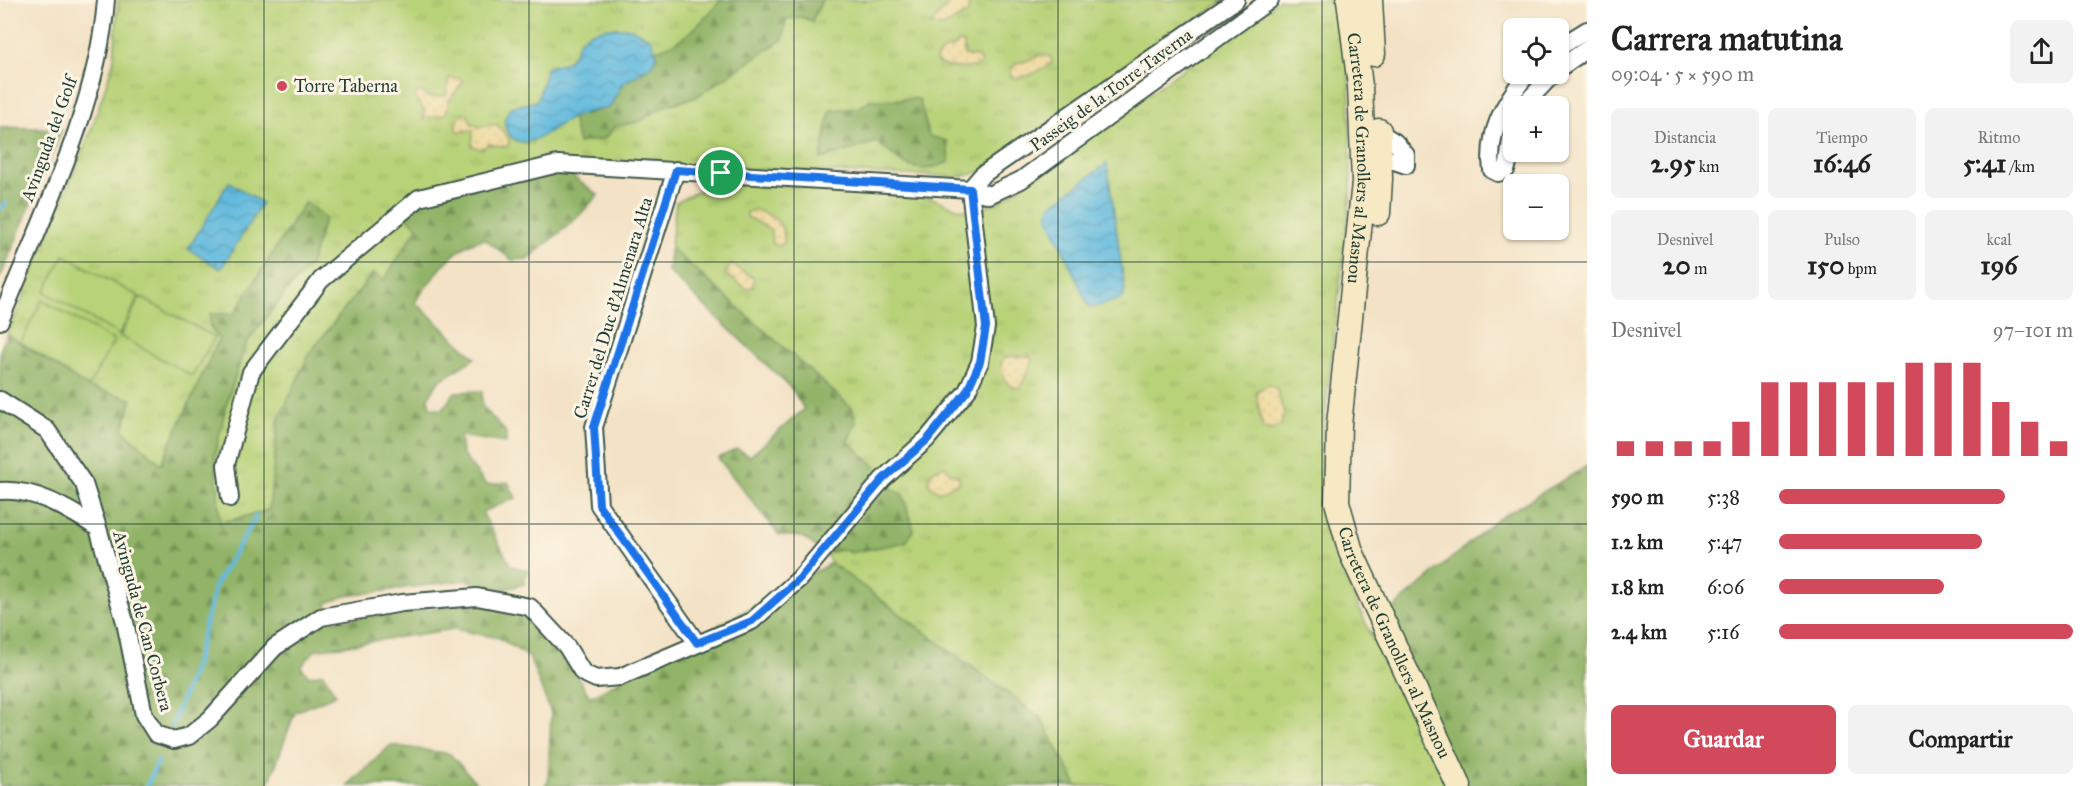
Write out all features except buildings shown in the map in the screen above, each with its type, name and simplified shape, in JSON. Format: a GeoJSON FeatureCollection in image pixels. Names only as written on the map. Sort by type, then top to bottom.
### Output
{"type":"FeatureCollection","features":[{"type":"Feature","properties":{"kind":"main road","name":"Carretera de Granollers al Masnou"},"geometry":{"type":"LineString","coordinates":[[1349,0],[1360,86],[1374,146],[1362,211],[1339,424],[1337,502],[1351,552],[1459,786]]}},
{"type":"Feature","properties":{"kind":"main road","name":"Carretera de Granollers al Masnou"},"geometry":{"type":"LineString","coordinates":[[1339,424],[1365,304],[1380,193],[1374,146],[1370,0]]}},
{"type":"Feature","properties":{"kind":"street","name":"Avinguda del Golf"},"geometry":{"type":"LineString","coordinates":[[0,321],[84,111],[104,29],[106,0]]}},
{"type":"Feature","properties":{"kind":"street","name":"Passeig de la Torre Taverna"},"geometry":{"type":"LineString","coordinates":[[970,189],[982,175],[1236,0]]}},
{"type":"Feature","properties":{"kind":"street","name":"Passeig de la Torre Taverna"},"geometry":{"type":"LineString","coordinates":[[230,498],[226,465],[251,372],[321,280],[419,198],[558,164],[970,189],[989,195],[1021,180],[1270,0]]}},
{"type":"Feature","properties":{"kind":"street"},"geometry":{"type":"LineString","coordinates":[[1569,41],[1587,30]]}},
{"type":"Feature","properties":{"kind":"street"},"geometry":{"type":"LineString","coordinates":[[1569,61],[1587,49]]}},
{"type":"Feature","properties":{"kind":"street"},"geometry":{"type":"LineString","coordinates":[[1532,96],[1544,84]]}},
{"type":"Feature","properties":{"kind":"street"},"geometry":{"type":"LineString","coordinates":[[1503,110],[1493,130],[1492,170],[1498,173],[1506,170],[1508,162]]}},
{"type":"Feature","properties":{"kind":"street"},"geometry":{"type":"LineString","coordinates":[[1374,146],[1395,142],[1406,156],[1406,165]]}},
{"type":"Feature","properties":{"kind":"street"},"geometry":{"type":"LineString","coordinates":[[1374,146],[1406,165]]}},
{"type":"Feature","properties":{"kind":"street"},"geometry":{"type":"LineString","coordinates":[[1380,193],[1386,179],[1395,170],[1406,165]]}},
{"type":"Feature","properties":{"kind":"street","name":"Carrer del Duc d'Almenara Alta"},"geometry":{"type":"LineString","coordinates":[[676,170],[594,427],[599,505],[697,643]]}},
{"type":"Feature","properties":{"kind":"street","name":"Avinguda de Can Corbera"},"geometry":{"type":"LineString","coordinates":[[0,491],[11,490],[54,501],[98,528],[124,622],[144,714],[156,734],[174,740],[189,736],[210,719],[275,647],[321,617],[402,603],[477,597],[530,607],[567,647],[583,674],[596,679],[620,677],[752,621],[799,579],[883,479],[927,440],[967,391],[980,362],[986,327],[970,189]]}},
{"type":"Feature","properties":{"kind":"street"},"geometry":{"type":"LineString","coordinates":[[0,400],[46,430],[84,484],[98,528]]}},
{"type":"Feature","properties":{"kind":"green space"},"geometry":{"type":"Polygon","coordinates":[[[118,0],[1225,0],[981,171],[962,177],[680,166],[573,173],[446,200],[285,514],[212,540],[1,351],[92,128],[114,60],[118,0]]]}},
{"type":"Feature","properties":{"kind":"green space"},"geometry":{"type":"Polygon","coordinates":[[[721,0],[822,0],[812,21],[801,17],[786,19],[783,39],[696,97],[664,106],[639,122],[616,126],[604,139],[578,143],[572,117],[610,107],[622,84],[651,66],[657,56],[655,50],[683,37],[699,24],[721,0]]]}},
{"type":"Feature","properties":{"kind":"green space"},"geometry":{"type":"Polygon","coordinates":[[[1279,0],[1337,0],[1349,69],[1351,191],[1320,454],[1328,540],[1371,635],[1448,786],[1077,786],[1041,718],[831,563],[826,554],[879,471],[668,271],[676,202],[698,191],[736,183],[911,192],[967,210],[990,205],[1006,197],[1279,0]]]}},
{"type":"Feature","properties":{"kind":"green space"},"geometry":{"type":"Polygon","coordinates":[[[919,99],[929,136],[947,141],[949,162],[926,168],[910,166],[877,142],[821,159],[830,110],[859,108],[870,100],[919,99]]]}},
{"type":"Feature","properties":{"kind":"green space"},"geometry":{"type":"Polygon","coordinates":[[[0,127],[62,129],[0,278],[0,127]]]}},
{"type":"Feature","properties":{"kind":"green space"},"geometry":{"type":"Polygon","coordinates":[[[560,167],[598,195],[577,218],[528,259],[512,260],[485,239],[464,247],[445,263],[415,302],[475,358],[439,381],[428,398],[430,407],[442,410],[455,392],[482,391],[482,406],[506,432],[506,443],[460,436],[462,454],[486,485],[508,482],[516,498],[482,512],[511,566],[528,570],[524,584],[506,589],[464,580],[346,596],[326,603],[335,621],[472,603],[525,613],[558,646],[590,697],[831,563],[1041,718],[1077,786],[545,786],[548,782],[551,713],[529,657],[499,638],[454,629],[315,650],[301,667],[309,676],[323,673],[336,695],[295,712],[268,786],[0,786],[0,351],[7,334],[88,387],[132,399],[123,430],[161,464],[219,339],[210,327],[210,314],[234,314],[305,202],[325,218],[310,265],[288,289],[246,344],[227,402],[215,455],[220,523],[269,510],[278,421],[309,354],[373,273],[384,280],[418,227],[407,217],[421,199],[560,167]]]}},
{"type":"Feature","properties":{"kind":"green space"},"geometry":{"type":"Polygon","coordinates":[[[671,248],[853,409],[856,422],[848,441],[880,471],[875,478],[903,495],[914,530],[906,542],[850,553],[843,549],[826,554],[802,537],[779,535],[718,458],[737,449],[750,456],[804,409],[792,389],[668,271],[671,248]]]}},
{"type":"Feature","properties":{"kind":"green space"},"geometry":{"type":"Polygon","coordinates":[[[64,255],[139,297],[119,335],[45,292],[64,255]]]}},
{"type":"Feature","properties":{"kind":"green space"},"geometry":{"type":"Polygon","coordinates":[[[140,297],[215,337],[192,376],[120,336],[140,297]]]}},
{"type":"Feature","properties":{"kind":"green space"},"geometry":{"type":"Polygon","coordinates":[[[42,300],[114,341],[88,387],[21,342],[42,300]]]}},
{"type":"Feature","properties":{"kind":"green space"},"geometry":{"type":"Polygon","coordinates":[[[1587,466],[1587,786],[1448,786],[1371,635],[1398,604],[1496,520],[1587,466]]]}},
{"type":"Feature","properties":{"kind":"green space"},"geometry":{"type":"Polygon","coordinates":[[[391,745],[450,754],[479,786],[347,786],[391,745]]]}},
{"type":"Feature","properties":{"kind":"sand"},"geometry":{"type":"Polygon","coordinates":[[[952,0],[969,0],[968,13],[943,27],[931,25],[952,0]]]}},
{"type":"Feature","properties":{"kind":"sand"},"geometry":{"type":"Polygon","coordinates":[[[958,42],[964,43],[964,55],[978,57],[981,63],[972,68],[953,68],[937,63],[936,59],[942,52],[955,47],[958,42]]]}},
{"type":"Feature","properties":{"kind":"sand"},"geometry":{"type":"Polygon","coordinates":[[[1040,54],[1051,57],[1052,63],[1027,76],[1011,77],[1011,70],[1016,63],[1034,59],[1040,54]]]}},
{"type":"Feature","properties":{"kind":"sand"},"geometry":{"type":"Polygon","coordinates":[[[449,78],[460,79],[463,82],[449,101],[446,114],[426,117],[423,120],[425,111],[414,97],[417,92],[423,92],[427,97],[446,96],[449,78]]]}},
{"type":"Feature","properties":{"kind":"sand"},"geometry":{"type":"Polygon","coordinates":[[[463,113],[467,114],[472,124],[480,127],[497,124],[509,139],[508,147],[488,144],[482,149],[472,146],[473,130],[460,132],[456,129],[455,123],[463,113]]]}},
{"type":"Feature","properties":{"kind":"sand"},"geometry":{"type":"Polygon","coordinates":[[[754,210],[777,220],[783,230],[784,243],[779,246],[773,244],[770,229],[747,217],[747,212],[754,210]]]}},
{"type":"Feature","properties":{"kind":"sand"},"geometry":{"type":"Polygon","coordinates":[[[731,264],[754,278],[753,287],[747,289],[725,274],[731,264]]]}},
{"type":"Feature","properties":{"kind":"sand"},"geometry":{"type":"Polygon","coordinates":[[[1030,356],[1033,361],[1020,388],[1008,384],[1002,372],[1001,363],[1004,357],[1030,356]]]}},
{"type":"Feature","properties":{"kind":"sand"},"geometry":{"type":"Polygon","coordinates":[[[1269,385],[1276,388],[1284,413],[1281,425],[1272,430],[1262,428],[1256,391],[1269,385]]]}},
{"type":"Feature","properties":{"kind":"sand"},"geometry":{"type":"Polygon","coordinates":[[[945,466],[950,473],[959,476],[960,482],[939,492],[929,484],[930,477],[935,470],[945,466]]]}},
{"type":"Feature","properties":{"kind":"water"},"geometry":{"type":"Polygon","coordinates":[[[606,28],[631,28],[651,39],[657,56],[651,66],[622,84],[610,107],[574,117],[529,142],[520,142],[512,138],[505,123],[506,115],[511,107],[537,101],[547,67],[567,62],[579,41],[589,33],[606,28]]]}},
{"type":"Feature","properties":{"kind":"water"},"geometry":{"type":"Polygon","coordinates":[[[1107,163],[1125,290],[1123,298],[1093,308],[1088,305],[1048,217],[1050,206],[1107,163]]]}},
{"type":"Feature","properties":{"kind":"water"},"geometry":{"type":"Polygon","coordinates":[[[229,182],[262,203],[221,269],[188,249],[229,182]]]}},
{"type":"Feature","properties":{"kind":"waterway"},"geometry":{"type":"LineString","coordinates":[[0,209],[6,203]]}},
{"type":"Feature","properties":{"kind":"waterway"},"geometry":{"type":"LineString","coordinates":[[172,726],[195,665],[215,585],[256,517]]}},
{"type":"Feature","properties":{"kind":"waterway"},"geometry":{"type":"LineString","coordinates":[[147,786],[158,761]]}},
{"type":"Feature","properties":{"kind":"place","name":"Torre Taberna"},"geometry":{"type":"Point","coordinates":[282,86]}},
{"type":"Feature","properties":{"kind":"route"},"geometry":{"type":"LineString","coordinates":[[676,170],[721,173],[970,189],[986,327],[980,362],[967,391],[927,440],[883,479],[799,579],[752,621],[697,643],[599,505],[594,427],[676,170]]}}]}
